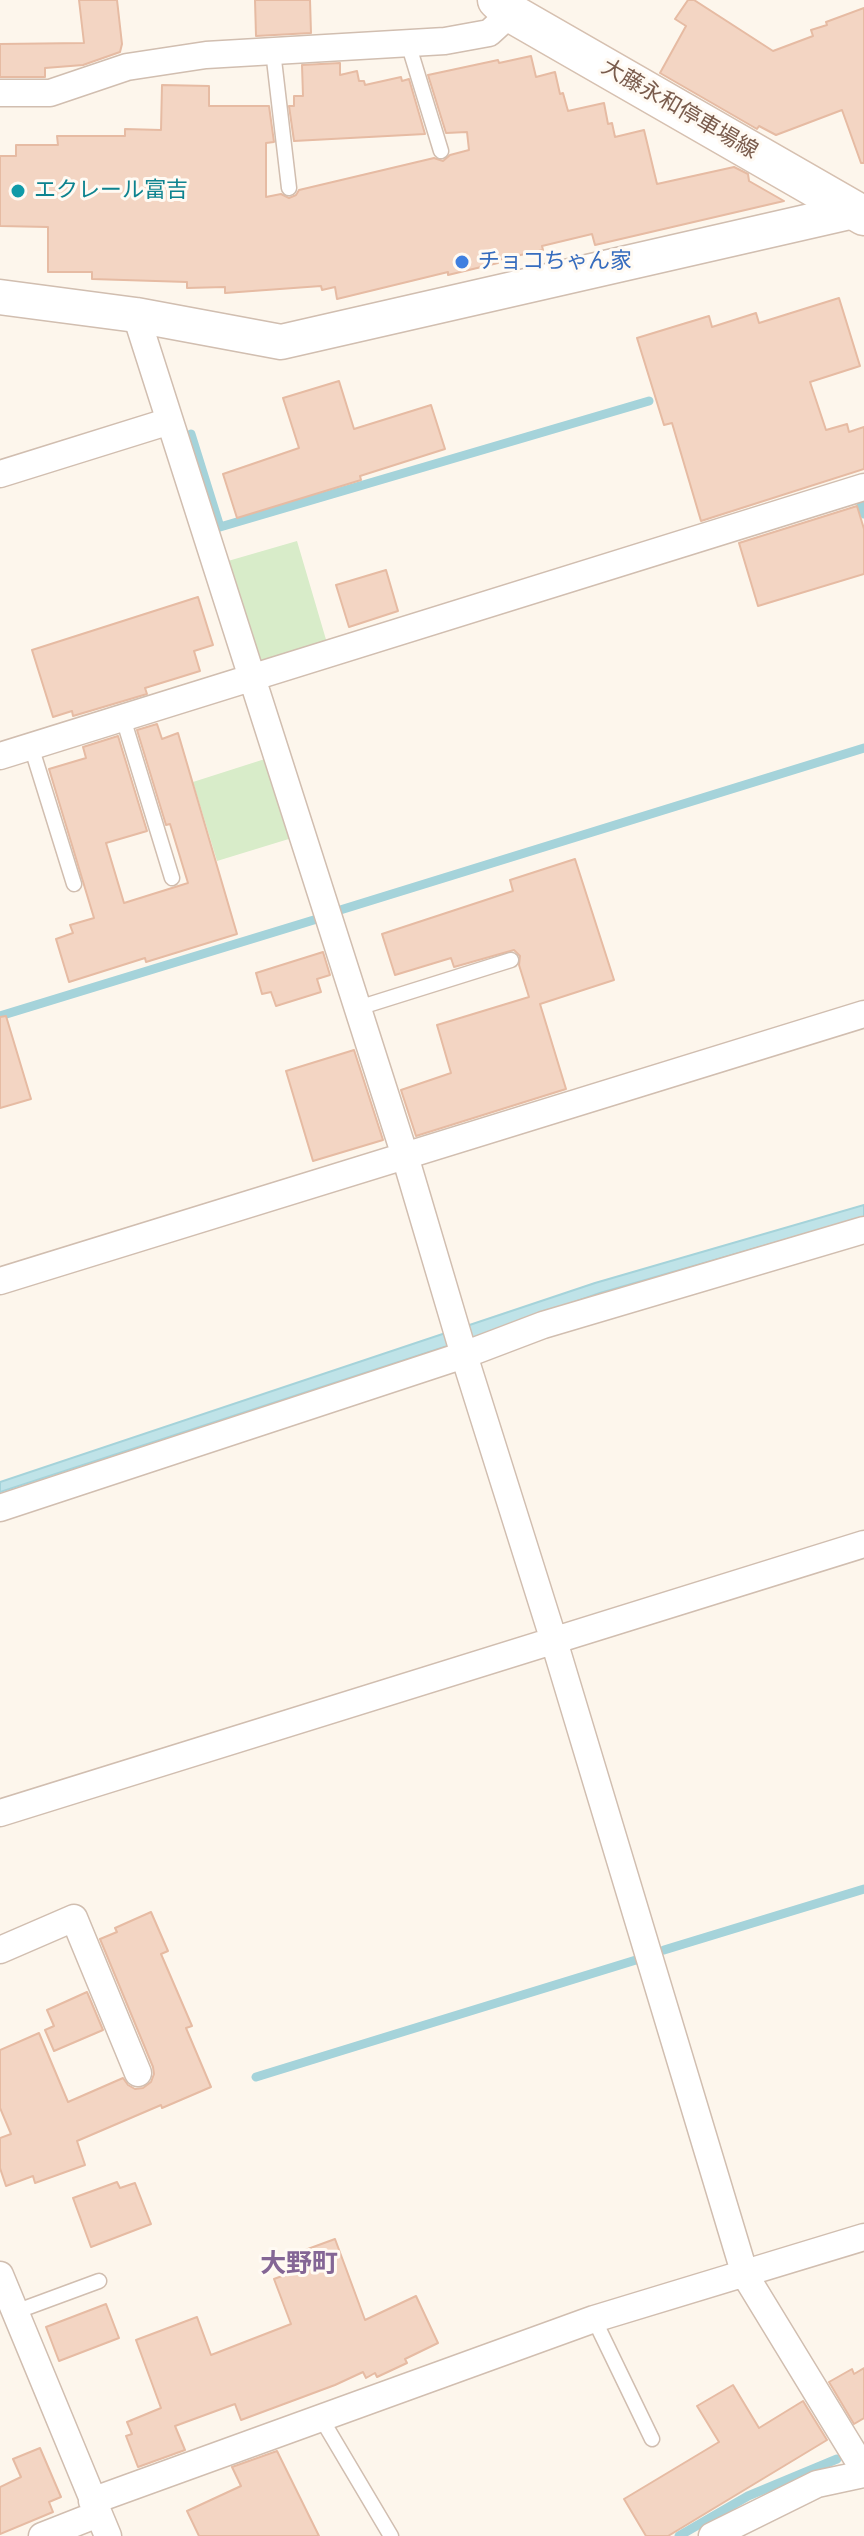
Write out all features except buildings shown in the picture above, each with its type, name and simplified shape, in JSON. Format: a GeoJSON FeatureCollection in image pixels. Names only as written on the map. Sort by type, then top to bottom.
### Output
{"type":"FeatureCollection","features":[{"type":"Feature","properties":{"kind":"main road","name":"大藤永和停車場線"},"geometry":{"type":"LineString","coordinates":[[504,7],[861,212]]}},
{"type":"Feature","properties":{"kind":"street"},"geometry":{"type":"LineString","coordinates":[[0,93],[50,93],[127,67],[206,55],[445,41],[489,33],[504,7]]}},
{"type":"Feature","properties":{"kind":"street"},"geometry":{"type":"LineString","coordinates":[[0,297],[136,315],[281,342],[861,212]]}},
{"type":"Feature","properties":{"kind":"street"},"geometry":{"type":"LineString","coordinates":[[136,315],[405,1156],[745,2275],[864,2472],[817,2484],[712,2536]]}},
{"type":"Feature","properties":{"kind":"street"},"geometry":{"type":"LineString","coordinates":[[0,474],[170,421]]}},
{"type":"Feature","properties":{"kind":"street"},"geometry":{"type":"LineString","coordinates":[[0,756],[864,487]]}},
{"type":"Feature","properties":{"kind":"street"},"geometry":{"type":"LineString","coordinates":[[0,1281],[864,1014]]}},
{"type":"Feature","properties":{"kind":"street"},"geometry":{"type":"LineString","coordinates":[[0,1508],[460,1342],[543,1325],[864,1230]]}},
{"type":"Feature","properties":{"kind":"street"},"geometry":{"type":"LineString","coordinates":[[0,1813],[864,1544]]}},
{"type":"Feature","properties":{"kind":"street"},"geometry":{"type":"LineString","coordinates":[[0,1950],[74,1918],[138,2073]]}},
{"type":"Feature","properties":{"kind":"street"},"geometry":{"type":"LineString","coordinates":[[42,2536],[100,2517],[321,2418],[594,2319],[864,2237]]}},
{"type":"Feature","properties":{"kind":"street"},"geometry":{"type":"LineString","coordinates":[[0,2275],[100,2517]]}},
{"type":"Feature","properties":{"kind":"lane"},"geometry":{"type":"LineString","coordinates":[[408,43],[441,151]]}},
{"type":"Feature","properties":{"kind":"lane"},"geometry":{"type":"LineString","coordinates":[[273,51],[289,188]]}},
{"type":"Feature","properties":{"kind":"lane"},"geometry":{"type":"LineString","coordinates":[[123,718],[172,878]]}},
{"type":"Feature","properties":{"kind":"lane"},"geometry":{"type":"LineString","coordinates":[[31,746],[74,884]]}},
{"type":"Feature","properties":{"kind":"lane"},"geometry":{"type":"LineString","coordinates":[[358,1008],[511,960]]}},
{"type":"Feature","properties":{"kind":"lane"},"geometry":{"type":"LineString","coordinates":[[15,2312],[99,2281]]}},
{"type":"Feature","properties":{"kind":"lane"},"geometry":{"type":"LineString","coordinates":[[594,2319],[652,2439]]}},
{"type":"Feature","properties":{"kind":"lane"},"geometry":{"type":"LineString","coordinates":[[321,2418],[391,2536]]}},
{"type":"Feature","properties":{"kind":"green space"},"geometry":{"type":"Polygon","coordinates":[[[297,541],[327,643],[266,663],[256,657],[228,561],[297,541]]]}},
{"type":"Feature","properties":{"kind":"green space"},"geometry":{"type":"Polygon","coordinates":[[[268,758],[292,838],[217,861],[193,782],[268,758]]]}},
{"type":"Feature","properties":{"kind":"water"},"geometry":{"type":"Polygon","coordinates":[[[864,1205],[864,1217],[600,1293],[469,1339],[0,1492],[0,1482],[595,1283],[864,1205]]]}},
{"type":"Feature","properties":{"kind":"waterway"},"geometry":{"type":"LineString","coordinates":[[191,434],[220,527],[649,401]]}},
{"type":"Feature","properties":{"kind":"waterway"},"geometry":{"type":"LineString","coordinates":[[860,500],[864,514]]}},
{"type":"Feature","properties":{"kind":"waterway"},"geometry":{"type":"LineString","coordinates":[[337,911],[864,748]]}},
{"type":"Feature","properties":{"kind":"waterway"},"geometry":{"type":"LineString","coordinates":[[0,1016],[317,919]]}},
{"type":"Feature","properties":{"kind":"waterway"},"geometry":{"type":"LineString","coordinates":[[664,1950],[864,1889]]}},
{"type":"Feature","properties":{"kind":"waterway"},"geometry":{"type":"LineString","coordinates":[[256,2077],[636,1960]]}},
{"type":"Feature","properties":{"kind":"waterway"},"geometry":{"type":"LineString","coordinates":[[679,2536],[748,2496],[837,2459]]}},
{"type":"Feature","properties":{"kind":"place","name":"エクレール富吉"},"geometry":{"type":"Point","coordinates":[18,191]}},
{"type":"Feature","properties":{"kind":"place","name":"チョコちゃん家"},"geometry":{"type":"Point","coordinates":[462,262]}},
{"type":"Feature","properties":{"kind":"district","name":"大野町"},"geometry":{"type":"Point","coordinates":[299,2265]}}]}
